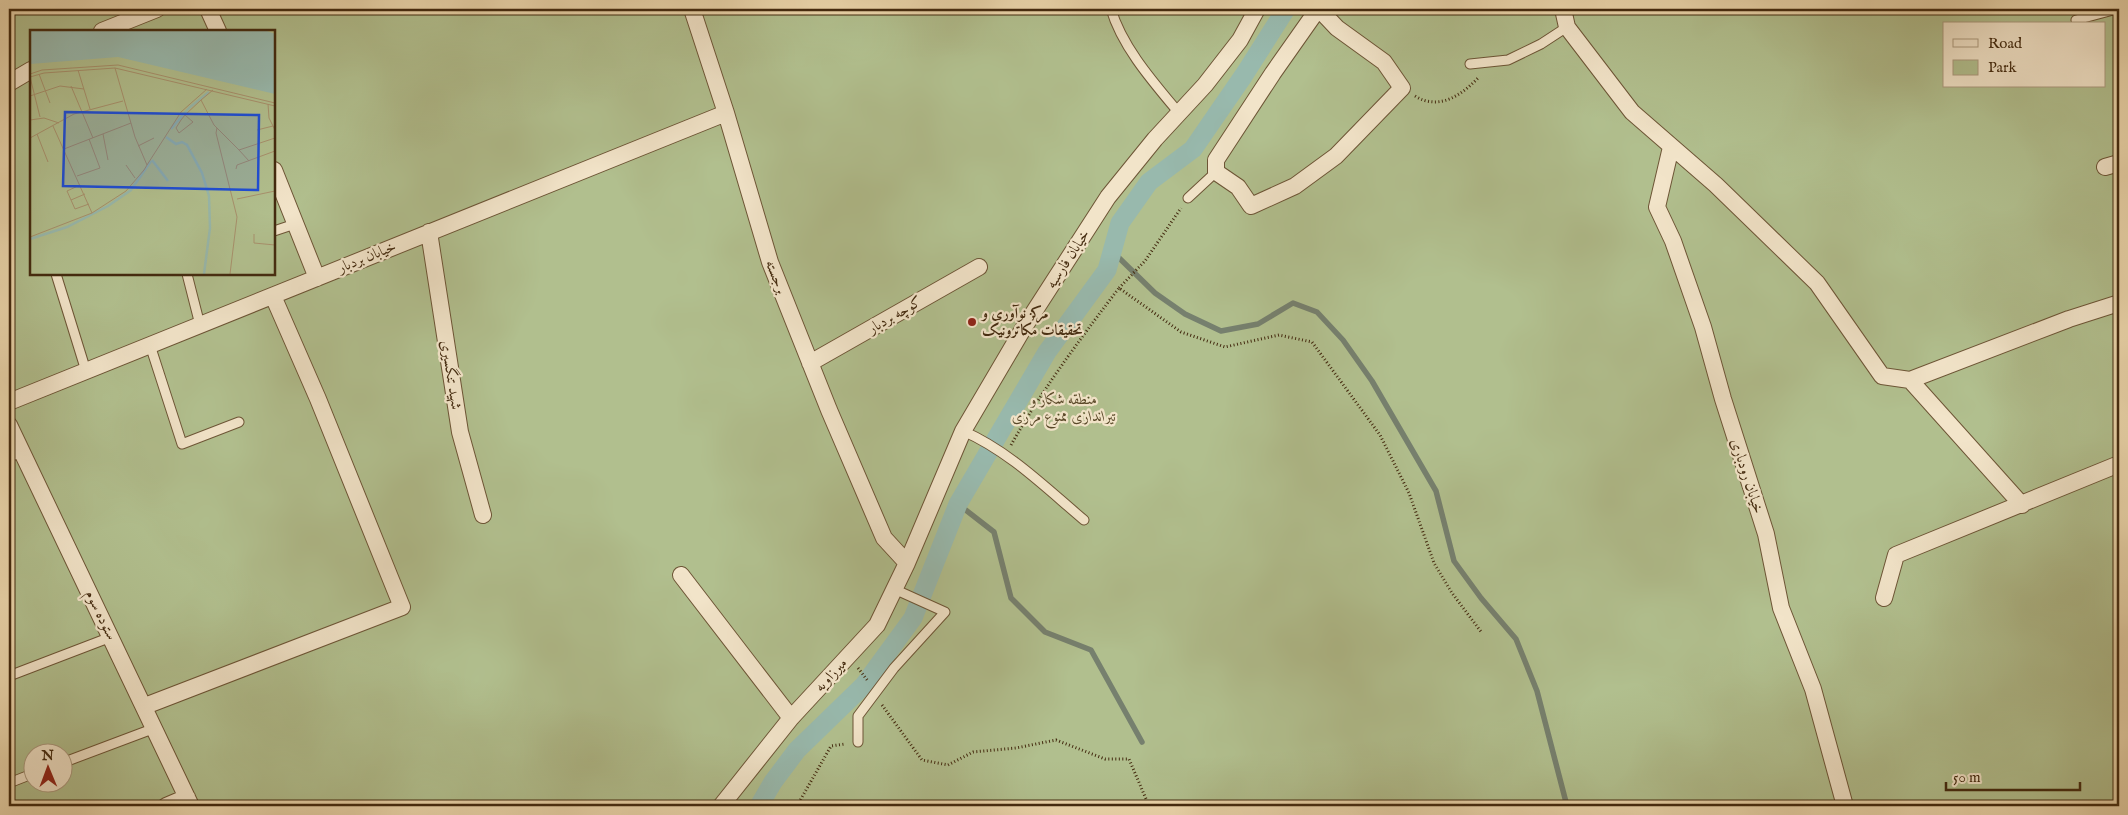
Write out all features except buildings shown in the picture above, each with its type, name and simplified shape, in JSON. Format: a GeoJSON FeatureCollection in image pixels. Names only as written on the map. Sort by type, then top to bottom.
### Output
{"type":"FeatureCollection","features":[{"type":"Feature","properties":{"kind":"street"},"geometry":{"type":"LineString","coordinates":[[104,30],[157,9]]}},
{"type":"Feature","properties":{"kind":"street"},"geometry":{"type":"LineString","coordinates":[[208,9],[218,30]]}},
{"type":"Feature","properties":{"kind":"street","name":"برجسته"},"geometry":{"type":"LineString","coordinates":[[692,9],[726,113],[770,262],[810,364],[884,538],[907,563]]}},
{"type":"Feature","properties":{"kind":"street","name":"خیابان فارسیه"},"geometry":{"type":"LineString","coordinates":[[907,563],[963,431],[1023,329],[1108,196],[1205,85],[1228,55],[1258,9]]}},
{"type":"Feature","properties":{"kind":"street"},"geometry":{"type":"LineString","coordinates":[[1319,9],[1337,28],[1384,62],[1402,88],[1336,156],[1295,186],[1252,206],[1238,186],[1216,172],[1216,160],[1272,74],[1319,9]]}},
{"type":"Feature","properties":{"kind":"street"},"geometry":{"type":"LineString","coordinates":[[1563,9],[1568,27],[1632,112],[1716,185],[1817,283],[1882,376],[1910,380],[2070,319],[2119,304]]}},
{"type":"Feature","properties":{"kind":"street"},"geometry":{"type":"LineString","coordinates":[[9,83],[30,71]]}},
{"type":"Feature","properties":{"kind":"street","name":"خیابان بردبار"},"geometry":{"type":"LineString","coordinates":[[9,402],[726,113]]}},
{"type":"Feature","properties":{"kind":"street","name":"خیابان رودباری"},"geometry":{"type":"LineString","coordinates":[[1671,147],[1657,207],[1673,241],[1703,327],[1723,399],[1766,534],[1781,608],[1813,689],[1845,806]]}},
{"type":"Feature","properties":{"kind":"street"},"geometry":{"type":"LineString","coordinates":[[275,173],[317,278]]}},
{"type":"Feature","properties":{"kind":"street","name":"شهید تنگسیری"},"geometry":{"type":"LineString","coordinates":[[429,232],[460,432],[483,515]]}},
{"type":"Feature","properties":{"kind":"street","name":"کوچه بردبار"},"geometry":{"type":"LineString","coordinates":[[810,364],[979,267]]}},
{"type":"Feature","properties":{"kind":"street"},"geometry":{"type":"LineString","coordinates":[[145,706],[402,607],[318,399],[273,296]]}},
{"type":"Feature","properties":{"kind":"street"},"geometry":{"type":"LineString","coordinates":[[1910,380],[2022,505]]}},
{"type":"Feature","properties":{"kind":"street","name":"ستوده سوم"},"geometry":{"type":"LineString","coordinates":[[9,425],[16,455],[111,636],[189,801]]}},
{"type":"Feature","properties":{"kind":"street"},"geometry":{"type":"LineString","coordinates":[[1884,598],[1896,555],[2119,464]]}},
{"type":"Feature","properties":{"kind":"street","name":"میرزاویه"},"geometry":{"type":"LineString","coordinates":[[721,806],[790,718],[877,625],[901,592],[907,563]]}},
{"type":"Feature","properties":{"kind":"street"},"geometry":{"type":"LineString","coordinates":[[681,575],[790,718]]}},
{"type":"Feature","properties":{"kind":"street"},"geometry":{"type":"LineString","coordinates":[[166,806],[189,801]]}},
{"type":"Feature","properties":{"kind":"lane"},"geometry":{"type":"LineString","coordinates":[[1111,9],[1114,19],[1142,68],[1179,113]]}},
{"type":"Feature","properties":{"kind":"lane"},"geometry":{"type":"LineString","coordinates":[[2076,20],[2117,9]]}},
{"type":"Feature","properties":{"kind":"lane"},"geometry":{"type":"LineString","coordinates":[[1470,64],[1508,60],[1541,44],[1568,27]]}},
{"type":"Feature","properties":{"kind":"lane"},"geometry":{"type":"LineString","coordinates":[[1188,198],[1216,172]]}},
{"type":"Feature","properties":{"kind":"lane"},"geometry":{"type":"LineString","coordinates":[[275,231],[295,224]]}},
{"type":"Feature","properties":{"kind":"lane"},"geometry":{"type":"LineString","coordinates":[[56,275],[86,371]]}},
{"type":"Feature","properties":{"kind":"lane"},"geometry":{"type":"LineString","coordinates":[[188,275],[200,325]]}},
{"type":"Feature","properties":{"kind":"lane"},"geometry":{"type":"LineString","coordinates":[[150,345],[182,444],[239,422]]}},
{"type":"Feature","properties":{"kind":"lane"},"geometry":{"type":"LineString","coordinates":[[963,431],[1001,452],[1084,520]]}},
{"type":"Feature","properties":{"kind":"lane"},"geometry":{"type":"LineString","coordinates":[[858,742],[858,716],[872,689],[945,612],[901,592]]}},
{"type":"Feature","properties":{"kind":"lane"},"geometry":{"type":"LineString","coordinates":[[9,676],[111,636]]}},
{"type":"Feature","properties":{"kind":"lane"},"geometry":{"type":"LineString","coordinates":[[72,759],[155,728]]}},
{"type":"Feature","properties":{"kind":"lane"},"geometry":{"type":"LineString","coordinates":[[9,782],[22,777]]}},
{"type":"Feature","properties":{"kind":"path"},"geometry":{"type":"LineString","coordinates":[[1402,88],[1424,101],[1448,101],[1473,83],[1492,62]]}},
{"type":"Feature","properties":{"kind":"path"},"geometry":{"type":"LineString","coordinates":[[1001,452],[1078,342],[1119,288],[1145,261],[1188,198]]}},
{"type":"Feature","properties":{"kind":"path"},"geometry":{"type":"LineString","coordinates":[[1119,288],[1181,332],[1225,347],[1279,335],[1312,342],[1380,436],[1409,493],[1434,563],[1452,593],[1482,632]]}},
{"type":"Feature","properties":{"kind":"path"},"geometry":{"type":"LineString","coordinates":[[859,669],[922,760],[948,765],[973,752],[1016,748],[1056,740],[1105,759],[1129,759],[1149,806]]}},
{"type":"Feature","properties":{"kind":"path"},"geometry":{"type":"LineString","coordinates":[[797,806],[831,746],[858,742]]}},
{"type":"Feature","properties":{"kind":"green space","name":"منطقه شکار و تیراندازی ممنوع مرزی"},"geometry":{"type":"Polygon","coordinates":[[[9,9],[2119,9],[2119,806],[9,806],[9,9]]]}},
{"type":"Feature","properties":{"kind":"waterway"},"geometry":{"type":"LineString","coordinates":[[759,806],[773,782],[797,750],[864,685],[913,618],[958,504],[1047,352],[1107,270],[1120,223],[1149,182],[1193,149],[1244,75],[1286,9]]}},
{"type":"Feature","properties":{"kind":"waterway"},"geometry":{"type":"LineString","coordinates":[[1112,251],[1155,293],[1185,314],[1221,331],[1258,324],[1293,303],[1317,312],[1343,340],[1372,381],[1436,491],[1454,561],[1481,598],[1516,639],[1537,691],[1567,806]]}},
{"type":"Feature","properties":{"kind":"waterway"},"geometry":{"type":"LineString","coordinates":[[958,504],[994,532],[1011,598],[1045,632],[1091,650],[1142,742]]}},
{"type":"Feature","properties":{"kind":"place","name":"مرکز نوآوری و تحقیقات مکاترونیک"},"geometry":{"type":"Point","coordinates":[972,322]}}]}
